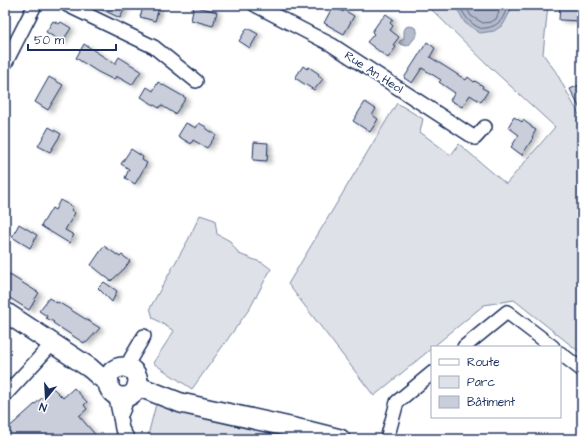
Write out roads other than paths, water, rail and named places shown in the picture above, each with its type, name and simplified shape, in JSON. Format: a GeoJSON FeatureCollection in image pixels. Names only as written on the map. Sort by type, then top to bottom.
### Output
{"type":"FeatureCollection","features":[{"type":"Feature","properties":{"kind":"street"},"geometry":{"type":"LineString","coordinates":[[5,64],[35,5]]}},
{"type":"Feature","properties":{"kind":"street"},"geometry":{"type":"LineString","coordinates":[[68,5],[154,46],[196,81]]}},
{"type":"Feature","properties":{"kind":"street","name":"Rue An Heol"},"geometry":{"type":"LineString","coordinates":[[255,5],[332,45],[475,138],[485,127]]}},
{"type":"Feature","properties":{"kind":"street"},"geometry":{"type":"LineString","coordinates":[[5,312],[90,368],[122,383],[181,403],[307,435],[340,439]]}},
{"type":"Feature","properties":{"kind":"street"},"geometry":{"type":"LineString","coordinates":[[465,346],[507,312],[552,346]]}},
{"type":"Feature","properties":{"kind":"street"},"geometry":{"type":"LineString","coordinates":[[128,439],[122,429],[120,417],[122,383],[131,358],[144,336]]}},
{"type":"Feature","properties":{"kind":"street"},"geometry":{"type":"LineString","coordinates":[[5,395],[53,343]]}},
{"type":"Feature","properties":{"kind":"street"},"geometry":{"type":"LineString","coordinates":[[561,354],[582,370]]}},
{"type":"Feature","properties":{"kind":"street"},"geometry":{"type":"LineString","coordinates":[[386,439],[397,402],[431,374]]}},
{"type":"Feature","properties":{"kind":"water"},"geometry":{"type":"Polygon","coordinates":[[[455,5],[511,5],[511,10],[503,25],[494,31],[480,33],[465,23],[455,5]]]}},
{"type":"Feature","properties":{"kind":"water"},"geometry":{"type":"Polygon","coordinates":[[[409,26],[414,27],[417,30],[417,35],[409,45],[407,46],[400,44],[399,42],[404,37],[404,30],[409,26]]]}}]}
